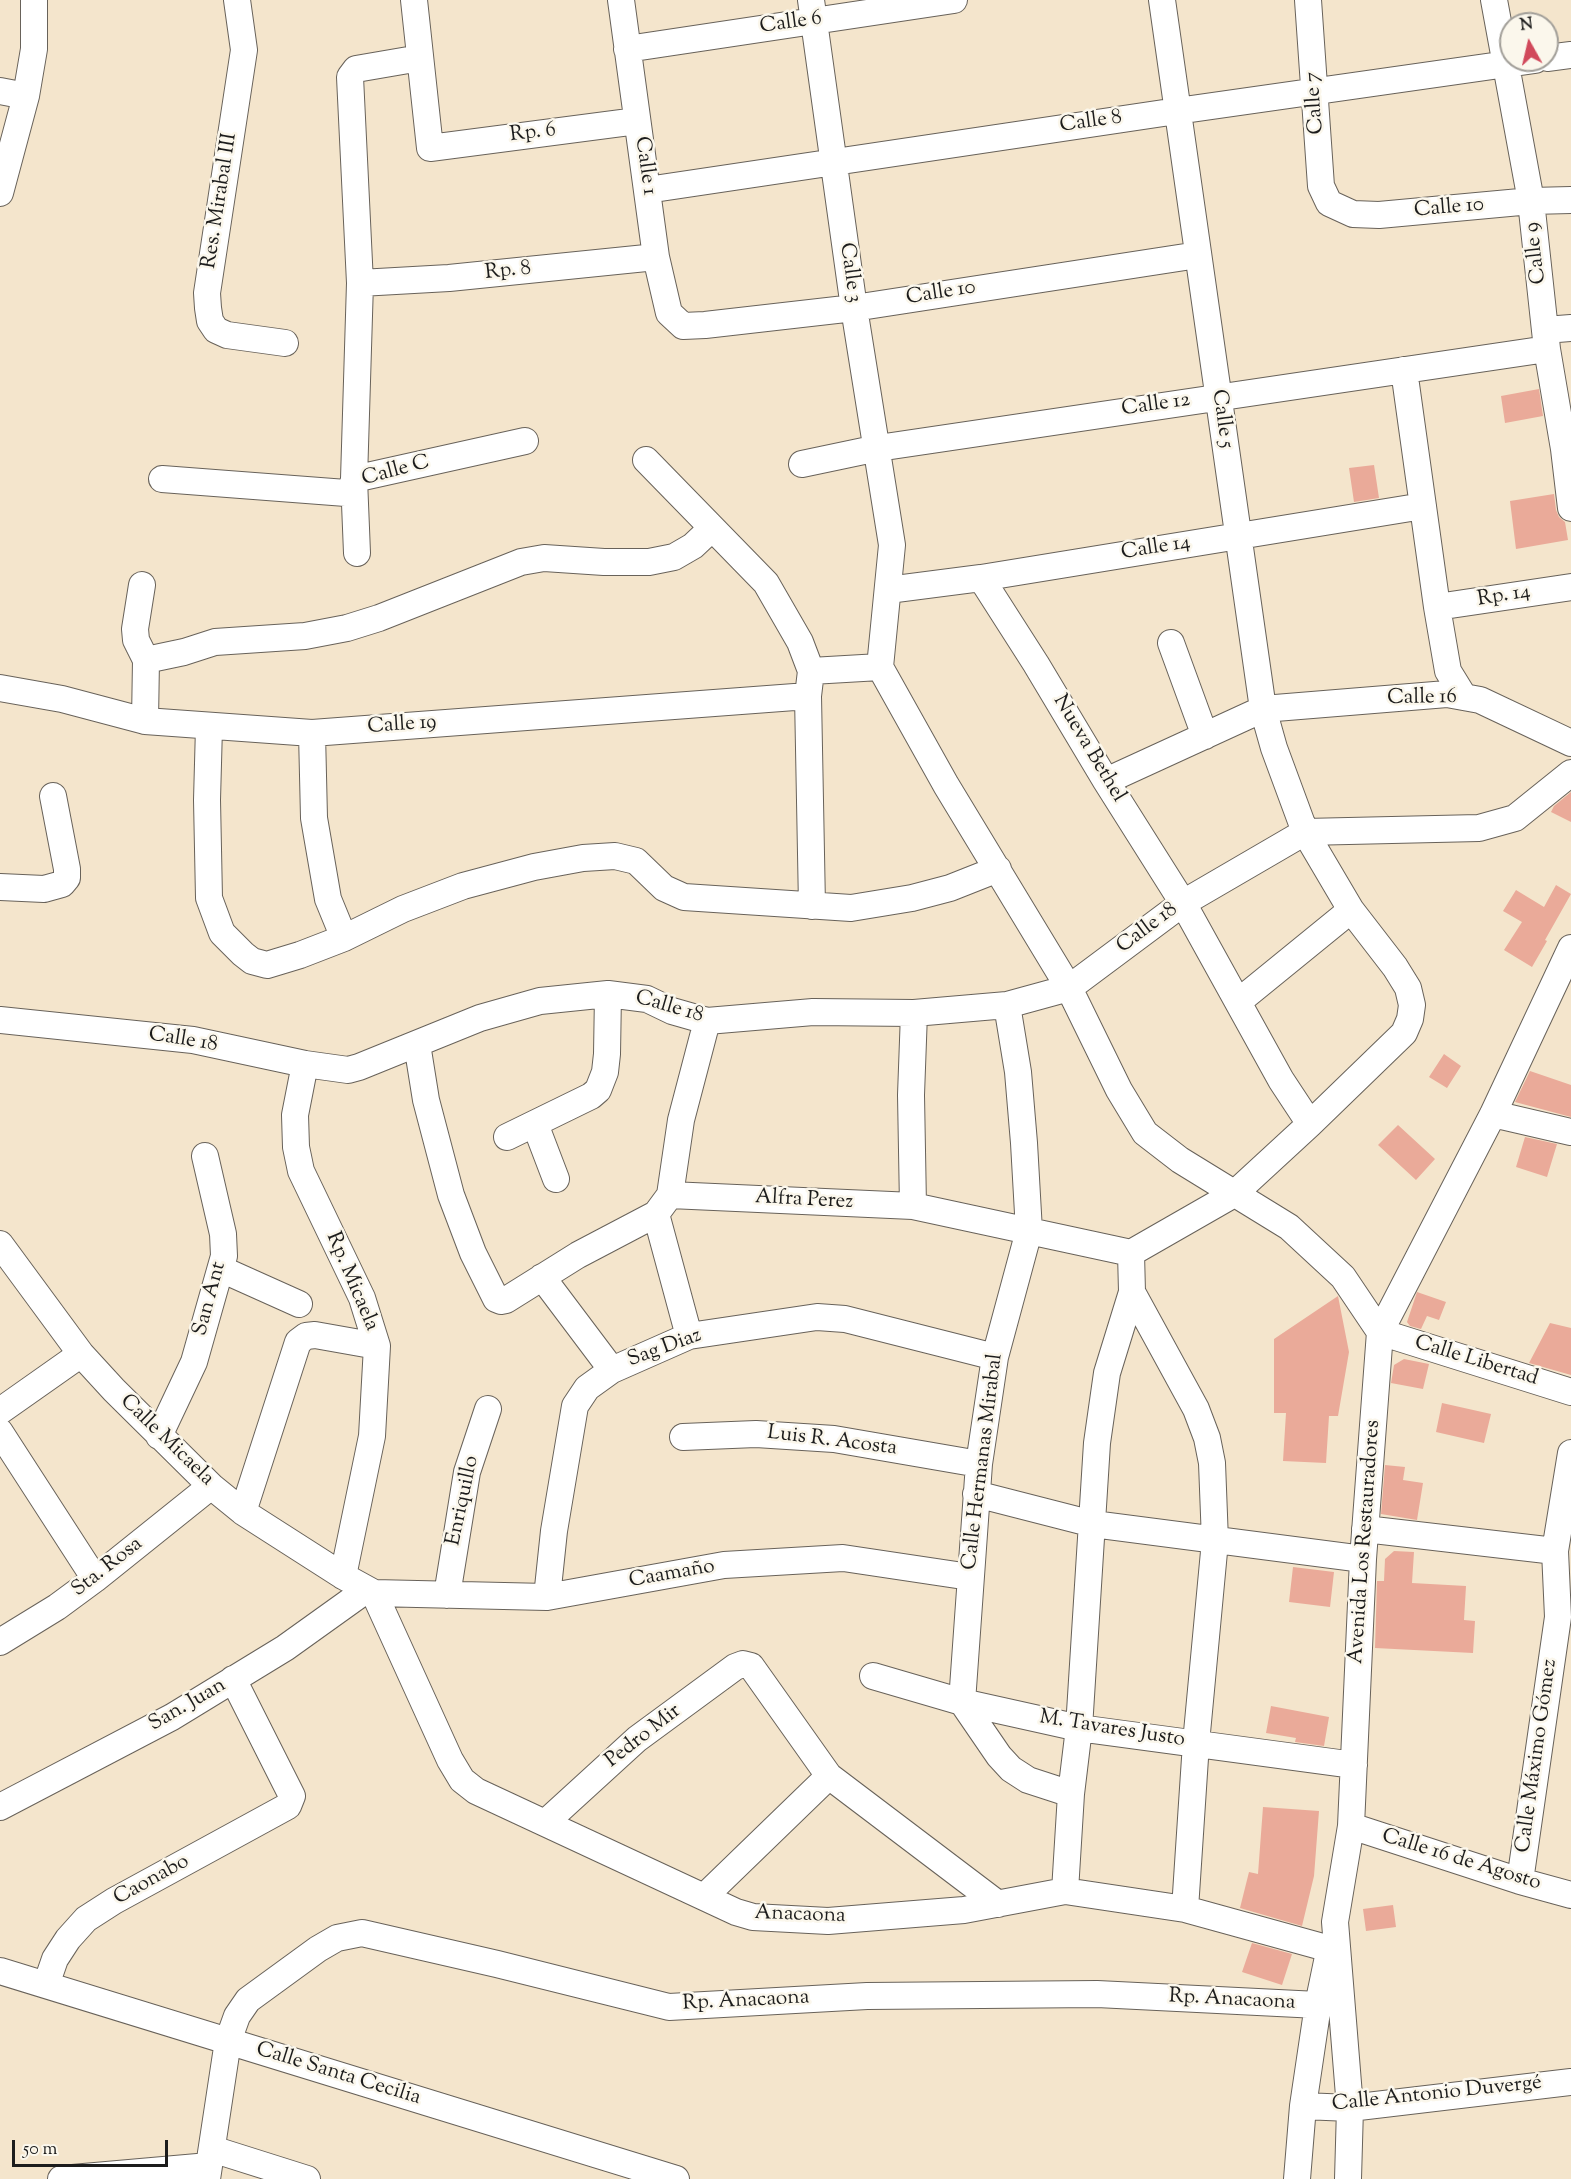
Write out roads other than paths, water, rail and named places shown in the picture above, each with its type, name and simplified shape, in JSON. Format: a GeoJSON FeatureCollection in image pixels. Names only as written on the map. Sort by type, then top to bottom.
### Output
{"type":"FeatureCollection","features":[{"type":"Feature","properties":{"kind":"street"},"geometry":{"type":"LineString","coordinates":[[0,193],[26,96],[34,49],[34,0]]}},
{"type":"Feature","properties":{"kind":"street","name":"Res. Mirabal III"},"geometry":{"type":"LineString","coordinates":[[237,0],[244,50],[207,293],[208,308],[210,321],[216,330],[227,335],[285,343]]}},
{"type":"Feature","properties":{"kind":"street"},"geometry":{"type":"LineString","coordinates":[[357,553],[354,479],[360,283],[350,77],[356,69],[420,58],[414,0]]}},
{"type":"Feature","properties":{"kind":"street","name":"Calle 1"},"geometry":{"type":"LineString","coordinates":[[621,0],[656,257],[669,313],[683,326]]}},
{"type":"Feature","properties":{"kind":"street","name":"Calle 6"},"geometry":{"type":"LineString","coordinates":[[627,49],[812,10],[954,0]]}},
{"type":"Feature","properties":{"kind":"street","name":"Calle 5"},"geometry":{"type":"LineString","coordinates":[[1131,1253],[1234,1194],[1404,1033],[1410,1019],[1412,1005],[1408,988],[1395,967],[1351,910],[1305,832],[1274,748],[1263,709],[1161,0]]}},
{"type":"Feature","properties":{"kind":"street","name":"Calle 7"},"geometry":{"type":"LineString","coordinates":[[1308,0],[1321,186],[1329,203]]}},
{"type":"Feature","properties":{"kind":"street","name":"Calle 9"},"geometry":{"type":"LineString","coordinates":[[1494,0],[1499,25]]}},
{"type":"Feature","properties":{"kind":"street","name":"Calle 3"},"geometry":{"type":"LineString","coordinates":[[812,10],[854,308],[892,545],[880,667]]}},
{"type":"Feature","properties":{"kind":"street","name":"Rp. 6"},"geometry":{"type":"LineString","coordinates":[[420,58],[430,148],[637,121]]}},
{"type":"Feature","properties":{"kind":"street","name":"Calle 8"},"geometry":{"type":"LineString","coordinates":[[647,190],[1499,65]]}},
{"type":"Feature","properties":{"kind":"street","name":"Calle 9"},"geometry":{"type":"LineString","coordinates":[[1508,72],[1531,201],[1546,339],[1568,448],[1571,508]]}},
{"type":"Feature","properties":{"kind":"street"},"geometry":{"type":"LineString","coordinates":[[0,91],[26,96]]}},
{"type":"Feature","properties":{"kind":"street","name":"Calle 10"},"geometry":{"type":"LineString","coordinates":[[1329,203],[1353,214],[1379,215],[1531,201],[1571,200]]}},
{"type":"Feature","properties":{"kind":"street","name":"Calle 10"},"geometry":{"type":"LineString","coordinates":[[683,326],[854,308],[1198,255]]}},
{"type":"Feature","properties":{"kind":"street","name":"Rp. 8"},"geometry":{"type":"LineString","coordinates":[[360,283],[449,278],[656,257]]}},
{"type":"Feature","properties":{"kind":"street","name":"Calle 12"},"geometry":{"type":"LineString","coordinates":[[802,464],[878,448],[1404,370],[1546,339],[1571,328]]}},
{"type":"Feature","properties":{"kind":"street"},"geometry":{"type":"LineString","coordinates":[[1404,370],[1448,671],[1464,697]]}},
{"type":"Feature","properties":{"kind":"street","name":"Calle C"},"geometry":{"type":"LineString","coordinates":[[162,479],[346,493],[352,488],[354,479],[525,441]]}},
{"type":"Feature","properties":{"kind":"street"},"geometry":{"type":"LineString","coordinates":[[646,460],[766,583],[800,642],[810,684],[812,906]]}},
{"type":"Feature","properties":{"kind":"street","name":"Calle 14"},"geometry":{"type":"LineString","coordinates":[[888,590],[981,578],[1423,506]]}},
{"type":"Feature","properties":{"kind":"street"},"geometry":{"type":"LineString","coordinates":[[146,660],[184,652],[215,642],[304,636],[347,628],[379,618],[521,562],[544,558],[649,562],[674,557],[693,546],[711,529]]}},
{"type":"Feature","properties":{"kind":"street","name":"Nueva Bethel"},"geometry":{"type":"LineString","coordinates":[[981,578],[1188,912],[1281,1080],[1310,1124]]}},
{"type":"Feature","properties":{"kind":"street"},"geometry":{"type":"LineString","coordinates":[[142,585],[135,629],[136,640],[146,660],[145,721]]}},
{"type":"Feature","properties":{"kind":"street","name":"Rp. 14"},"geometry":{"type":"LineString","coordinates":[[1437,607],[1571,587]]}},
{"type":"Feature","properties":{"kind":"street"},"geometry":{"type":"LineString","coordinates":[[1171,643],[1205,736]]}},
{"type":"Feature","properties":{"kind":"street"},"geometry":{"type":"LineString","coordinates":[[880,667],[946,785],[1069,988],[1119,1090],[1145,1133],[1180,1160],[1289,1227],[1343,1277],[1380,1332]]}},
{"type":"Feature","properties":{"kind":"street","name":"Calle 19"},"geometry":{"type":"LineString","coordinates":[[0,687],[62,699],[145,721],[312,733],[810,684],[880,667]]}},
{"type":"Feature","properties":{"kind":"street","name":"Calle 16"},"geometry":{"type":"LineString","coordinates":[[1263,709],[1447,694],[1480,700],[1571,743]]}},
{"type":"Feature","properties":{"kind":"street"},"geometry":{"type":"LineString","coordinates":[[1106,781],[1263,709]]}},
{"type":"Feature","properties":{"kind":"street"},"geometry":{"type":"LineString","coordinates":[[209,727],[209,898],[222,933],[243,954],[267,965],[344,938],[404,909],[463,886],[534,867],[583,858],[615,856],[636,861],[664,888],[684,897],[851,908],[912,898],[950,888],[998,869]]}},
{"type":"Feature","properties":{"kind":"street"},"geometry":{"type":"LineString","coordinates":[[312,733],[314,818],[328,899],[344,938]]}},
{"type":"Feature","properties":{"kind":"street"},"geometry":{"type":"LineString","coordinates":[[1305,832],[1479,828],[1515,818],[1571,773]]}},
{"type":"Feature","properties":{"kind":"street"},"geometry":{"type":"LineString","coordinates":[[0,886],[44,889],[62,884],[67,878],[52,796]]}},
{"type":"Feature","properties":{"kind":"street","name":"Calle 18"},"geometry":{"type":"LineString","coordinates":[[0,1020],[193,1040],[305,1064],[348,1070],[480,1018],[540,1001],[608,994],[647,999],[672,1011],[707,1021],[813,1012],[914,1013],[1007,1005],[1069,988],[1188,912],[1305,832]]}},
{"type":"Feature","properties":{"kind":"street"},"geometry":{"type":"LineString","coordinates":[[1238,1002],[1351,910]]}},
{"type":"Feature","properties":{"kind":"street","name":"Avenida Los Restauradores"},"geometry":{"type":"LineString","coordinates":[[1348,2179],[1350,2108],[1335,1922],[1351,1826],[1363,1559],[1380,1332],[1492,1114],[1571,948]]}},
{"type":"Feature","properties":{"kind":"street"},"geometry":{"type":"LineString","coordinates":[[507,1137],[591,1096],[598,1090],[605,1072],[608,994]]}},
{"type":"Feature","properties":{"kind":"street","name":"Calle Hermanas Mirabal"},"geometry":{"type":"LineString","coordinates":[[962,1702],[979,1464],[995,1357],[1029,1231],[1019,1083],[1007,1005]]}},
{"type":"Feature","properties":{"kind":"street"},"geometry":{"type":"LineString","coordinates":[[913,1206],[911,1095],[914,1013]]}},
{"type":"Feature","properties":{"kind":"street"},"geometry":{"type":"LineString","coordinates":[[689,1336],[663,1204],[681,1120],[707,1021]]}},
{"type":"Feature","properties":{"kind":"street"},"geometry":{"type":"LineString","coordinates":[[417,1044],[426,1100],[451,1195],[472,1253],[496,1299],[506,1300],[663,1204]]}},
{"type":"Feature","properties":{"kind":"street","name":"Rp. Micaela"},"geometry":{"type":"LineString","coordinates":[[305,1064],[295,1115],[296,1147],[301,1171],[362,1298],[377,1346],[372,1436],[343,1576]]}},
{"type":"Feature","properties":{"kind":"street"},"geometry":{"type":"LineString","coordinates":[[1492,1114],[1571,1132]]}},
{"type":"Feature","properties":{"kind":"street"},"geometry":{"type":"LineString","coordinates":[[534,1124],[556,1179]]}},
{"type":"Feature","properties":{"kind":"street","name":"San Ant"},"geometry":{"type":"LineString","coordinates":[[159,1436],[194,1362],[224,1256],[223,1234],[205,1156]]}},
{"type":"Feature","properties":{"kind":"street","name":"Alfra Perez"},"geometry":{"type":"LineString","coordinates":[[663,1204],[913,1206],[1131,1253]]}},
{"type":"Feature","properties":{"kind":"street","name":"Calle Micaela"},"geometry":{"type":"LineString","coordinates":[[0,1244],[81,1354],[159,1436],[211,1486],[243,1512],[370,1592]]}},
{"type":"Feature","properties":{"kind":"street"},"geometry":{"type":"LineString","coordinates":[[1065,1891],[1097,1443],[1107,1373],[1132,1292],[1131,1253]]}},
{"type":"Feature","properties":{"kind":"street"},"geometry":{"type":"LineString","coordinates":[[220,1269],[299,1304]]}},
{"type":"Feature","properties":{"kind":"street"},"geometry":{"type":"LineString","coordinates":[[542,1277],[612,1370]]}},
{"type":"Feature","properties":{"kind":"street"},"geometry":{"type":"LineString","coordinates":[[1132,1292],[1196,1409],[1207,1438],[1212,1463],[1215,1541],[1196,1743],[1185,1909]]}},
{"type":"Feature","properties":{"kind":"street","name":"Sag Diaz"},"geometry":{"type":"LineString","coordinates":[[547,1596],[554,1531],[575,1406],[587,1388],[612,1370],[689,1336],[817,1317],[845,1319],[995,1357]]}},
{"type":"Feature","properties":{"kind":"street","name":"Calle Libertad"},"geometry":{"type":"LineString","coordinates":[[1380,1332],[1571,1392]]}},
{"type":"Feature","properties":{"kind":"street"},"geometry":{"type":"LineString","coordinates":[[243,1512],[298,1342],[306,1336],[315,1335],[377,1346]]}},
{"type":"Feature","properties":{"kind":"street"},"geometry":{"type":"LineString","coordinates":[[0,1411],[81,1354]]}},
{"type":"Feature","properties":{"kind":"street","name":"Enriquillo"},"geometry":{"type":"LineString","coordinates":[[447,1595],[467,1472],[488,1409]]}},
{"type":"Feature","properties":{"kind":"street"},"geometry":{"type":"LineString","coordinates":[[0,1432],[95,1579]]}},
{"type":"Feature","properties":{"kind":"street","name":"Luis R. Acosta"},"geometry":{"type":"LineString","coordinates":[[683,1437],[756,1434],[834,1439],[979,1464]]}},
{"type":"Feature","properties":{"kind":"street","name":"Calle Máximo Gómez"},"geometry":{"type":"LineString","coordinates":[[1520,1881],[1564,1618],[1555,1551],[1571,1453]]}},
{"type":"Feature","properties":{"kind":"street","name":"Sta. Rosa"},"geometry":{"type":"LineString","coordinates":[[1,1640],[57,1607],[211,1486]]}},
{"type":"Feature","properties":{"kind":"street"},"geometry":{"type":"LineString","coordinates":[[976,1494],[1093,1524],[1363,1559]]}},
{"type":"Feature","properties":{"kind":"street"},"geometry":{"type":"LineString","coordinates":[[1365,1529],[1555,1551]]}},
{"type":"Feature","properties":{"kind":"street","name":"Caamaño"},"geometry":{"type":"LineString","coordinates":[[370,1592],[547,1596],[724,1565],[843,1558],[970,1577]]}},
{"type":"Feature","properties":{"kind":"street","name":"San. Juan"},"geometry":{"type":"LineString","coordinates":[[0,1807],[172,1717],[285,1648],[370,1592]]}},
{"type":"Feature","properties":{"kind":"street","name":"Anacaona"},"geometry":{"type":"LineString","coordinates":[[370,1592],[450,1760],[462,1780],[476,1791],[736,1912],[753,1917],[828,1921],[964,1910],[1065,1891],[1185,1909],[1330,1949]]}},
{"type":"Feature","properties":{"kind":"street","name":"Pedro Mir"},"geometry":{"type":"LineString","coordinates":[[545,1823],[637,1739],[735,1667],[743,1664],[751,1666],[829,1776]]}},
{"type":"Feature","properties":{"kind":"street","name":"M. Tavares Justo"},"geometry":{"type":"LineString","coordinates":[[873,1676],[962,1702],[1078,1728],[1354,1765]]}},
{"type":"Feature","properties":{"kind":"street","name":"Caonabo"},"geometry":{"type":"LineString","coordinates":[[46,1985],[55,1959],[68,1939],[86,1919],[114,1901],[288,1806],[292,1796],[233,1680]]}},
{"type":"Feature","properties":{"kind":"street"},"geometry":{"type":"LineString","coordinates":[[962,1702],[999,1756],[1011,1769],[1028,1780],[1071,1794]]}},
{"type":"Feature","properties":{"kind":"street"},"geometry":{"type":"LineString","coordinates":[[704,1897],[829,1776],[998,1904]]}},
{"type":"Feature","properties":{"kind":"street","name":"Calle 16 de Agosto"},"geometry":{"type":"LineString","coordinates":[[1351,1826],[1520,1881],[1571,1895]]}},
{"type":"Feature","properties":{"kind":"street"},"geometry":{"type":"LineString","coordinates":[[1297,2179],[1303,2106],[1318,2005],[1335,1922]]}},
{"type":"Feature","properties":{"kind":"street","name":"Rp. Anacaona"},"geometry":{"type":"LineString","coordinates":[[209,2165],[228,2041],[237,2016],[248,2000],[337,1938],[362,1934],[497,1964],[669,2007],[867,1996],[1096,1994],[1318,2005]]}},
{"type":"Feature","properties":{"kind":"street","name":"Calle Santa Cecilia"},"geometry":{"type":"LineString","coordinates":[[0,1971],[676,2179]]}},
{"type":"Feature","properties":{"kind":"street","name":"Calle Antonio Duvergé"},"geometry":{"type":"LineString","coordinates":[[1303,2106],[1350,2108],[1571,2082]]}},
{"type":"Feature","properties":{"kind":"street"},"geometry":{"type":"LineString","coordinates":[[61,2179],[209,2165],[307,2179]]}}]}
